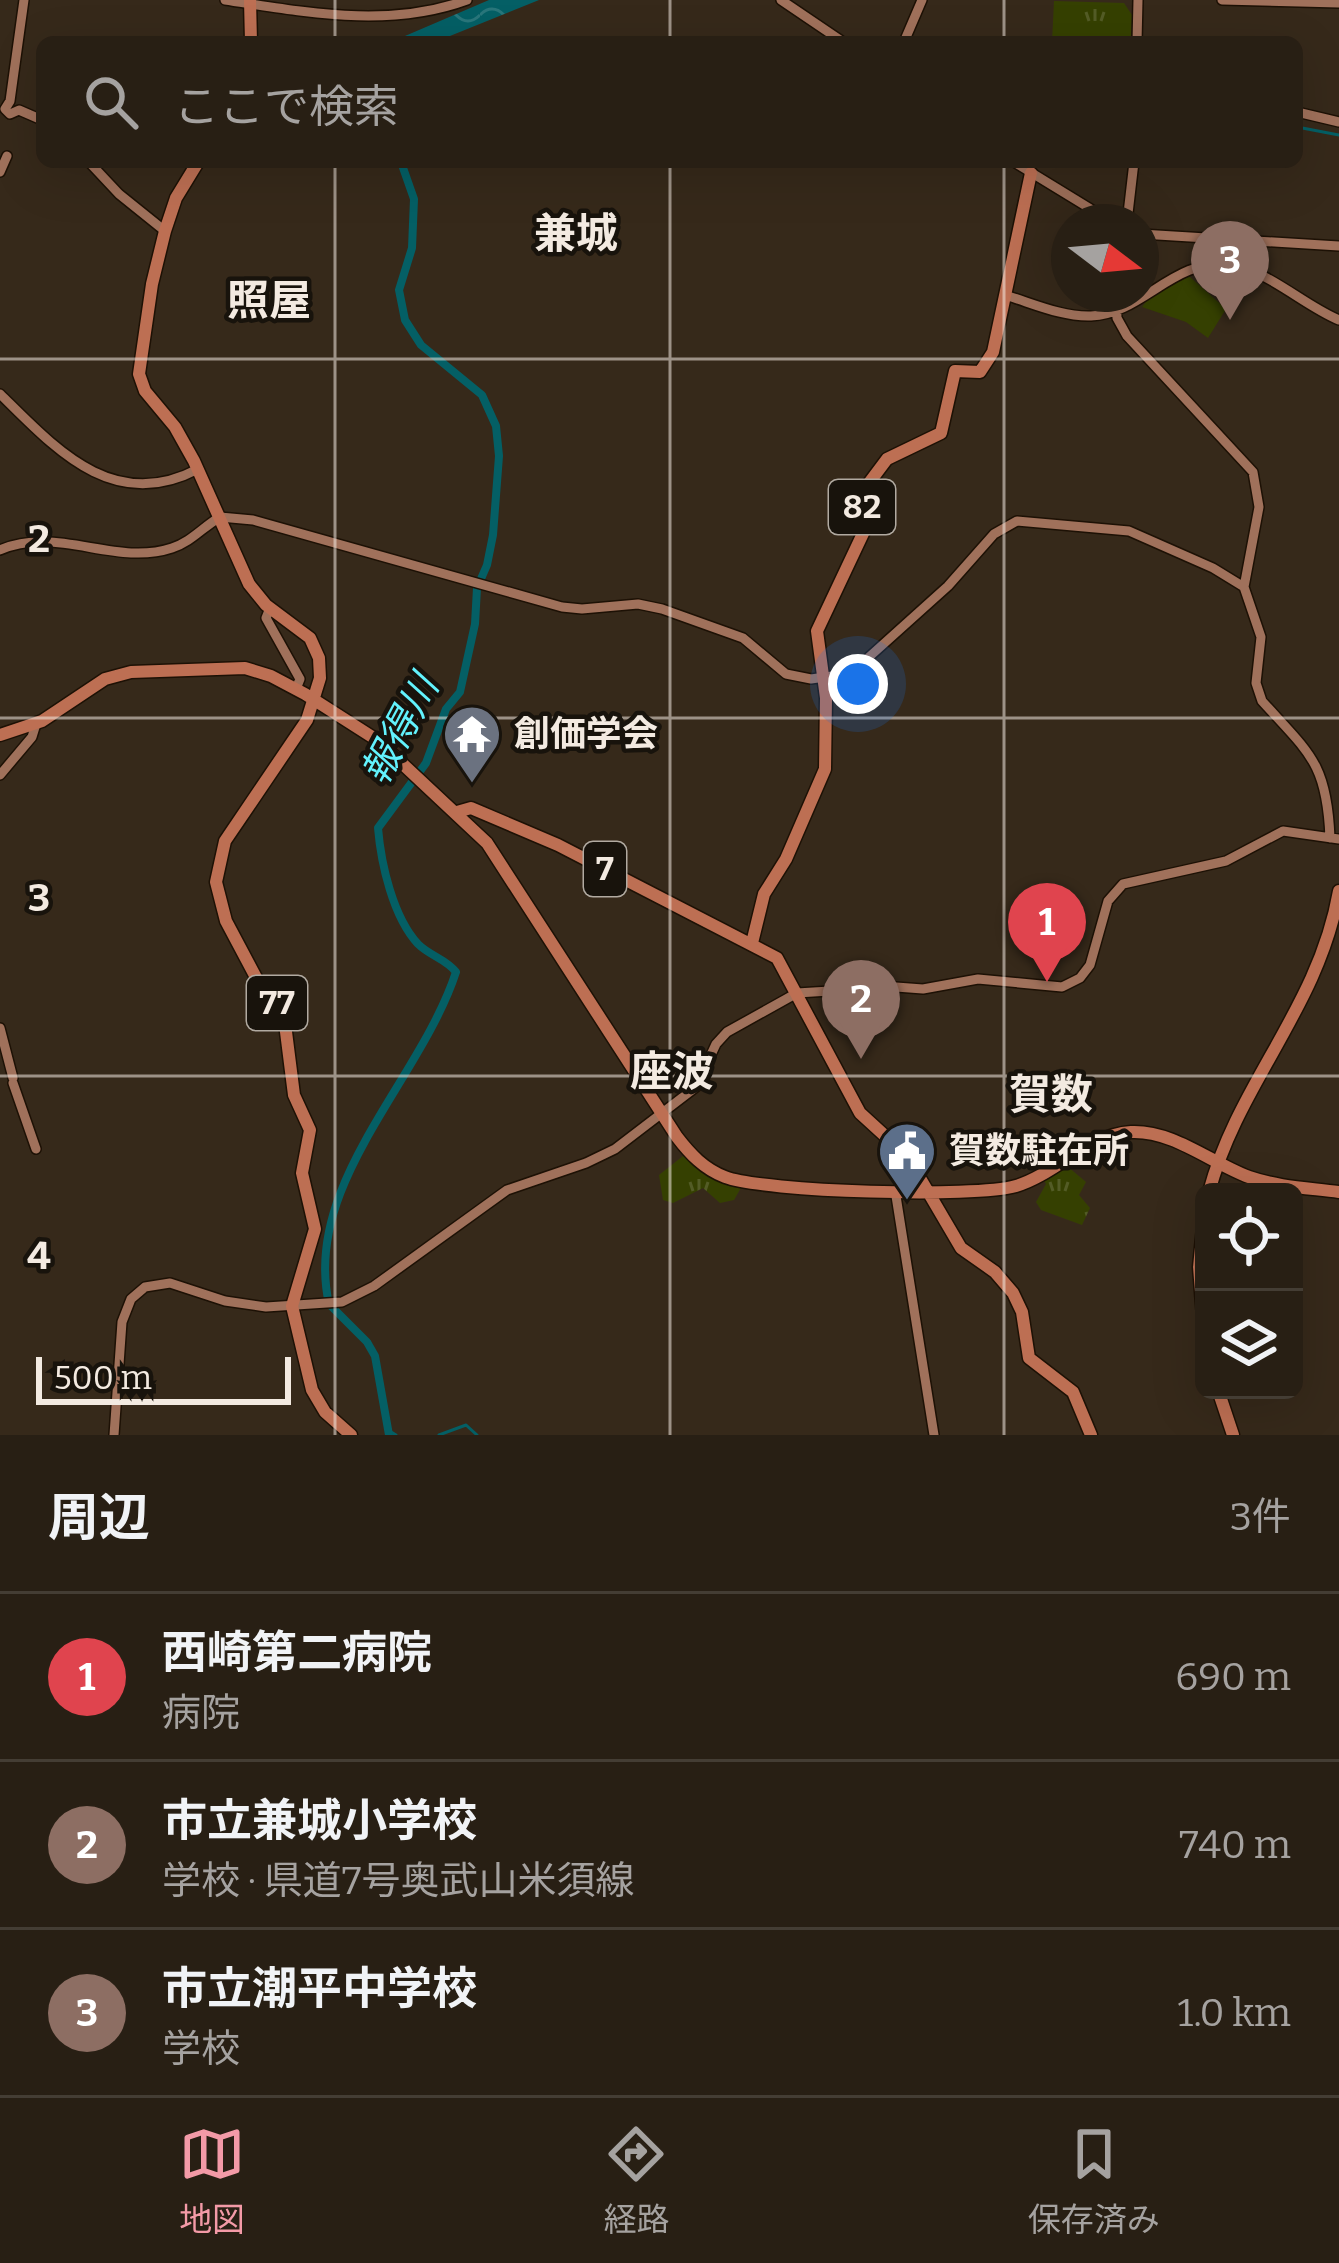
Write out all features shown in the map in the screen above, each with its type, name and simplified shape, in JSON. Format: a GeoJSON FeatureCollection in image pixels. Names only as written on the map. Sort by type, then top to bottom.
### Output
{"type":"FeatureCollection","features":[{"type":"Feature","properties":{"kind":"main road"},"geometry":{"type":"LineString","coordinates":[[251,2],[251,36]]}},
{"type":"Feature","properties":{"kind":"main road","name":"77"},"geometry":{"type":"LineString","coordinates":[[194,168],[176,198],[165,231],[139,374],[145,391],[178,431],[199,469],[246,580],[270,608],[315,646],[320,670],[302,730],[225,842],[216,875],[226,921],[260,985],[284,1016],[292,1089],[310,1130],[302,1173],[315,1232],[292,1306]]}},
{"type":"Feature","properties":{"kind":"main road","name":"82"},"geometry":{"type":"LineString","coordinates":[[752,943],[764,894],[786,859],[824,774],[827,714],[817,631],[867,525],[860,495],[886,458],[943,430],[945,402],[955,371],[982,370],[993,352],[1031,172]]}},
{"type":"Feature","properties":{"kind":"main road","name":"7"},"geometry":{"type":"LineString","coordinates":[[0,735],[36,724],[95,683],[131,672],[239,667],[272,676],[359,727],[457,812],[502,861],[694,1158],[735,1180],[981,1192],[1017,1186],[1103,1139],[1126,1133],[1163,1137],[1270,1183],[1339,1192]]}},
{"type":"Feature","properties":{"kind":"main road","name":"7"},"geometry":{"type":"LineString","coordinates":[[457,812],[471,808],[558,845],[778,959],[860,1113],[914,1166],[926,1191]]}},
{"type":"Feature","properties":{"kind":"main road"},"geometry":{"type":"LineString","coordinates":[[1331,946],[1339,891]]}},
{"type":"Feature","properties":{"kind":"main road"},"geometry":{"type":"LineString","coordinates":[[1215,1183],[1251,1103],[1304,1011],[1331,946],[1339,912]]}},
{"type":"Feature","properties":{"kind":"main road"},"geometry":{"type":"LineString","coordinates":[[926,1191],[961,1248],[999,1275],[1013,1293],[1022,1312],[1029,1358],[1073,1392],[1091,1435]]}},
{"type":"Feature","properties":{"kind":"main road"},"geometry":{"type":"LineString","coordinates":[[292,1306],[312,1390],[325,1412],[351,1435]]}},
{"type":"Feature","properties":{"kind":"main road"},"geometry":{"type":"LineString","coordinates":[[1223,1399],[1235,1435]]}},
{"type":"Feature","properties":{"kind":"street"},"geometry":{"type":"LineString","coordinates":[[9,106],[24,0]]}},
{"type":"Feature","properties":{"kind":"street"},"geometry":{"type":"LineString","coordinates":[[225,0],[373,16],[424,11],[466,0]]}},
{"type":"Feature","properties":{"kind":"street"},"geometry":{"type":"LineString","coordinates":[[782,0],[833,36]]}},
{"type":"Feature","properties":{"kind":"street"},"geometry":{"type":"LineString","coordinates":[[910,36],[924,0]]}},
{"type":"Feature","properties":{"kind":"street"},"geometry":{"type":"LineString","coordinates":[[1137,36],[1138,0]]}},
{"type":"Feature","properties":{"kind":"street"},"geometry":{"type":"LineString","coordinates":[[1222,0],[1339,3]]}},
{"type":"Feature","properties":{"kind":"street"},"geometry":{"type":"LineString","coordinates":[[1303,113],[1339,122]]}},
{"type":"Feature","properties":{"kind":"street"},"geometry":{"type":"LineString","coordinates":[[0,172],[7,156]]}},
{"type":"Feature","properties":{"kind":"street"},"geometry":{"type":"LineString","coordinates":[[95,168],[165,231]]}},
{"type":"Feature","properties":{"kind":"street"},"geometry":{"type":"LineString","coordinates":[[1024,168],[1083,204]]}},
{"type":"Feature","properties":{"kind":"street"},"geometry":{"type":"LineString","coordinates":[[1129,204],[1133,168]]}},
{"type":"Feature","properties":{"kind":"street"},"geometry":{"type":"LineString","coordinates":[[1159,236],[1339,244]]}},
{"type":"Feature","properties":{"kind":"street"},"geometry":{"type":"LineString","coordinates":[[1159,286],[1215,264],[1253,272],[1339,320]]}},
{"type":"Feature","properties":{"kind":"street"},"geometry":{"type":"LineString","coordinates":[[1008,296],[1051,308]]}},
{"type":"Feature","properties":{"kind":"street"},"geometry":{"type":"LineString","coordinates":[[1064,312],[1078,316],[1108,312]]}},
{"type":"Feature","properties":{"kind":"street"},"geometry":{"type":"LineString","coordinates":[[114,1435],[122,1322],[137,1292],[149,1286],[170,1283],[225,1301],[266,1307],[339,1303],[374,1286],[500,1194],[603,1156],[700,1083],[721,1037],[797,993],[923,989],[978,980],[1062,987],[1075,982],[1090,965],[1111,895],[1123,884],[1226,861],[1277,832],[1334,838],[1320,770],[1260,698],[1256,683],[1261,637],[1244,586],[1259,507],[1252,472],[1126,336],[1116,312]]}},
{"type":"Feature","properties":{"kind":"street"},"geometry":{"type":"LineString","coordinates":[[0,394],[58,451],[94,473],[142,483],[174,479],[199,469]]}},
{"type":"Feature","properties":{"kind":"street"},"geometry":{"type":"LineString","coordinates":[[0,550],[36,539],[158,552],[189,541],[220,517],[254,520],[572,609],[627,604],[662,609],[743,638],[794,677],[852,670],[948,586],[1001,527],[1025,520],[1146,537],[1244,586]]}},
{"type":"Feature","properties":{"kind":"street"},"geometry":{"type":"LineString","coordinates":[[270,608],[265,616],[300,679],[296,689]]}},
{"type":"Feature","properties":{"kind":"street"},"geometry":{"type":"LineString","coordinates":[[0,775],[32,737],[36,724]]}},
{"type":"Feature","properties":{"kind":"street"},"geometry":{"type":"LineString","coordinates":[[0,1028],[36,1149]]}},
{"type":"Feature","properties":{"kind":"street"},"geometry":{"type":"LineString","coordinates":[[914,1166],[897,1190],[934,1435]]}},
{"type":"Feature","properties":{"kind":"green space"},"geometry":{"type":"Polygon","coordinates":[[[1054,1],[1124,3],[1132,15],[1131,36],[1052,36],[1054,1]]]}},
{"type":"Feature","properties":{"kind":"green space"},"geometry":{"type":"Polygon","coordinates":[[[1189,276],[1226,309],[1208,338],[1186,322],[1157,312],[1159,293],[1189,276]]]}},
{"type":"Feature","properties":{"kind":"green space"},"geometry":{"type":"Polygon","coordinates":[[[683,1156],[708,1177],[742,1186],[734,1200],[720,1203],[703,1188],[673,1203],[663,1200],[659,1175],[683,1156]]]}},
{"type":"Feature","properties":{"kind":"green space"},"geometry":{"type":"Polygon","coordinates":[[[1067,1166],[1086,1182],[1079,1195],[1090,1208],[1082,1225],[1041,1210],[1036,1202],[1046,1184],[1043,1179],[1067,1166]]]}},
{"type":"Feature","properties":{"kind":"water"},"geometry":{"type":"Polygon","coordinates":[[[489,0],[539,0],[450,36],[405,36],[489,0]]]}},
{"type":"Feature","properties":{"kind":"waterway"},"geometry":{"type":"LineString","coordinates":[[1303,128],[1339,135]]}},
{"type":"Feature","properties":{"kind":"waterway","name":"報得川"},"geometry":{"type":"LineString","coordinates":[[389,1435],[375,1356],[329,1304],[325,1260],[332,1217],[348,1175],[439,1013],[456,972],[409,933],[385,873],[378,828],[426,763],[446,709],[460,692],[475,624],[477,588],[493,535],[499,456],[496,426],[482,395],[421,345],[405,320],[399,290],[412,248],[414,199],[403,168]]}},
{"type":"Feature","properties":{"kind":"waterway"},"geometry":{"type":"LineString","coordinates":[[439,1435],[466,1425],[477,1435]]}},
{"type":"Feature","properties":{"kind":"waterway","name":"報得川"},"geometry":{"type":"LineString","coordinates":[[388,1430],[396,1435]]}},
{"type":"Feature","properties":{"kind":"place","name":"市立潮平中学校"},"geometry":{"type":"Point","coordinates":[1230,320]}},
{"type":"Feature","properties":{"kind":"place","name":"創価学会"},"geometry":{"type":"Point","coordinates":[472,785]}},
{"type":"Feature","properties":{"kind":"place","name":"西崎第二病院"},"geometry":{"type":"Point","coordinates":[1047,982]}},
{"type":"Feature","properties":{"kind":"place","name":"市立兼城小学校"},"geometry":{"type":"Point","coordinates":[861,1059]}},
{"type":"Feature","properties":{"kind":"place","name":"賀数駐在所"},"geometry":{"type":"Point","coordinates":[907,1202]}},
{"type":"Feature","properties":{"kind":"district","name":"兼城"},"geometry":{"type":"Point","coordinates":[576,234]}},
{"type":"Feature","properties":{"kind":"district","name":"照屋"},"geometry":{"type":"Point","coordinates":[269,301]}},
{"type":"Feature","properties":{"kind":"district","name":"座波"},"geometry":{"type":"Point","coordinates":[672,1072]}},
{"type":"Feature","properties":{"kind":"district","name":"賀数"},"geometry":{"type":"Point","coordinates":[1051,1095]}}]}
